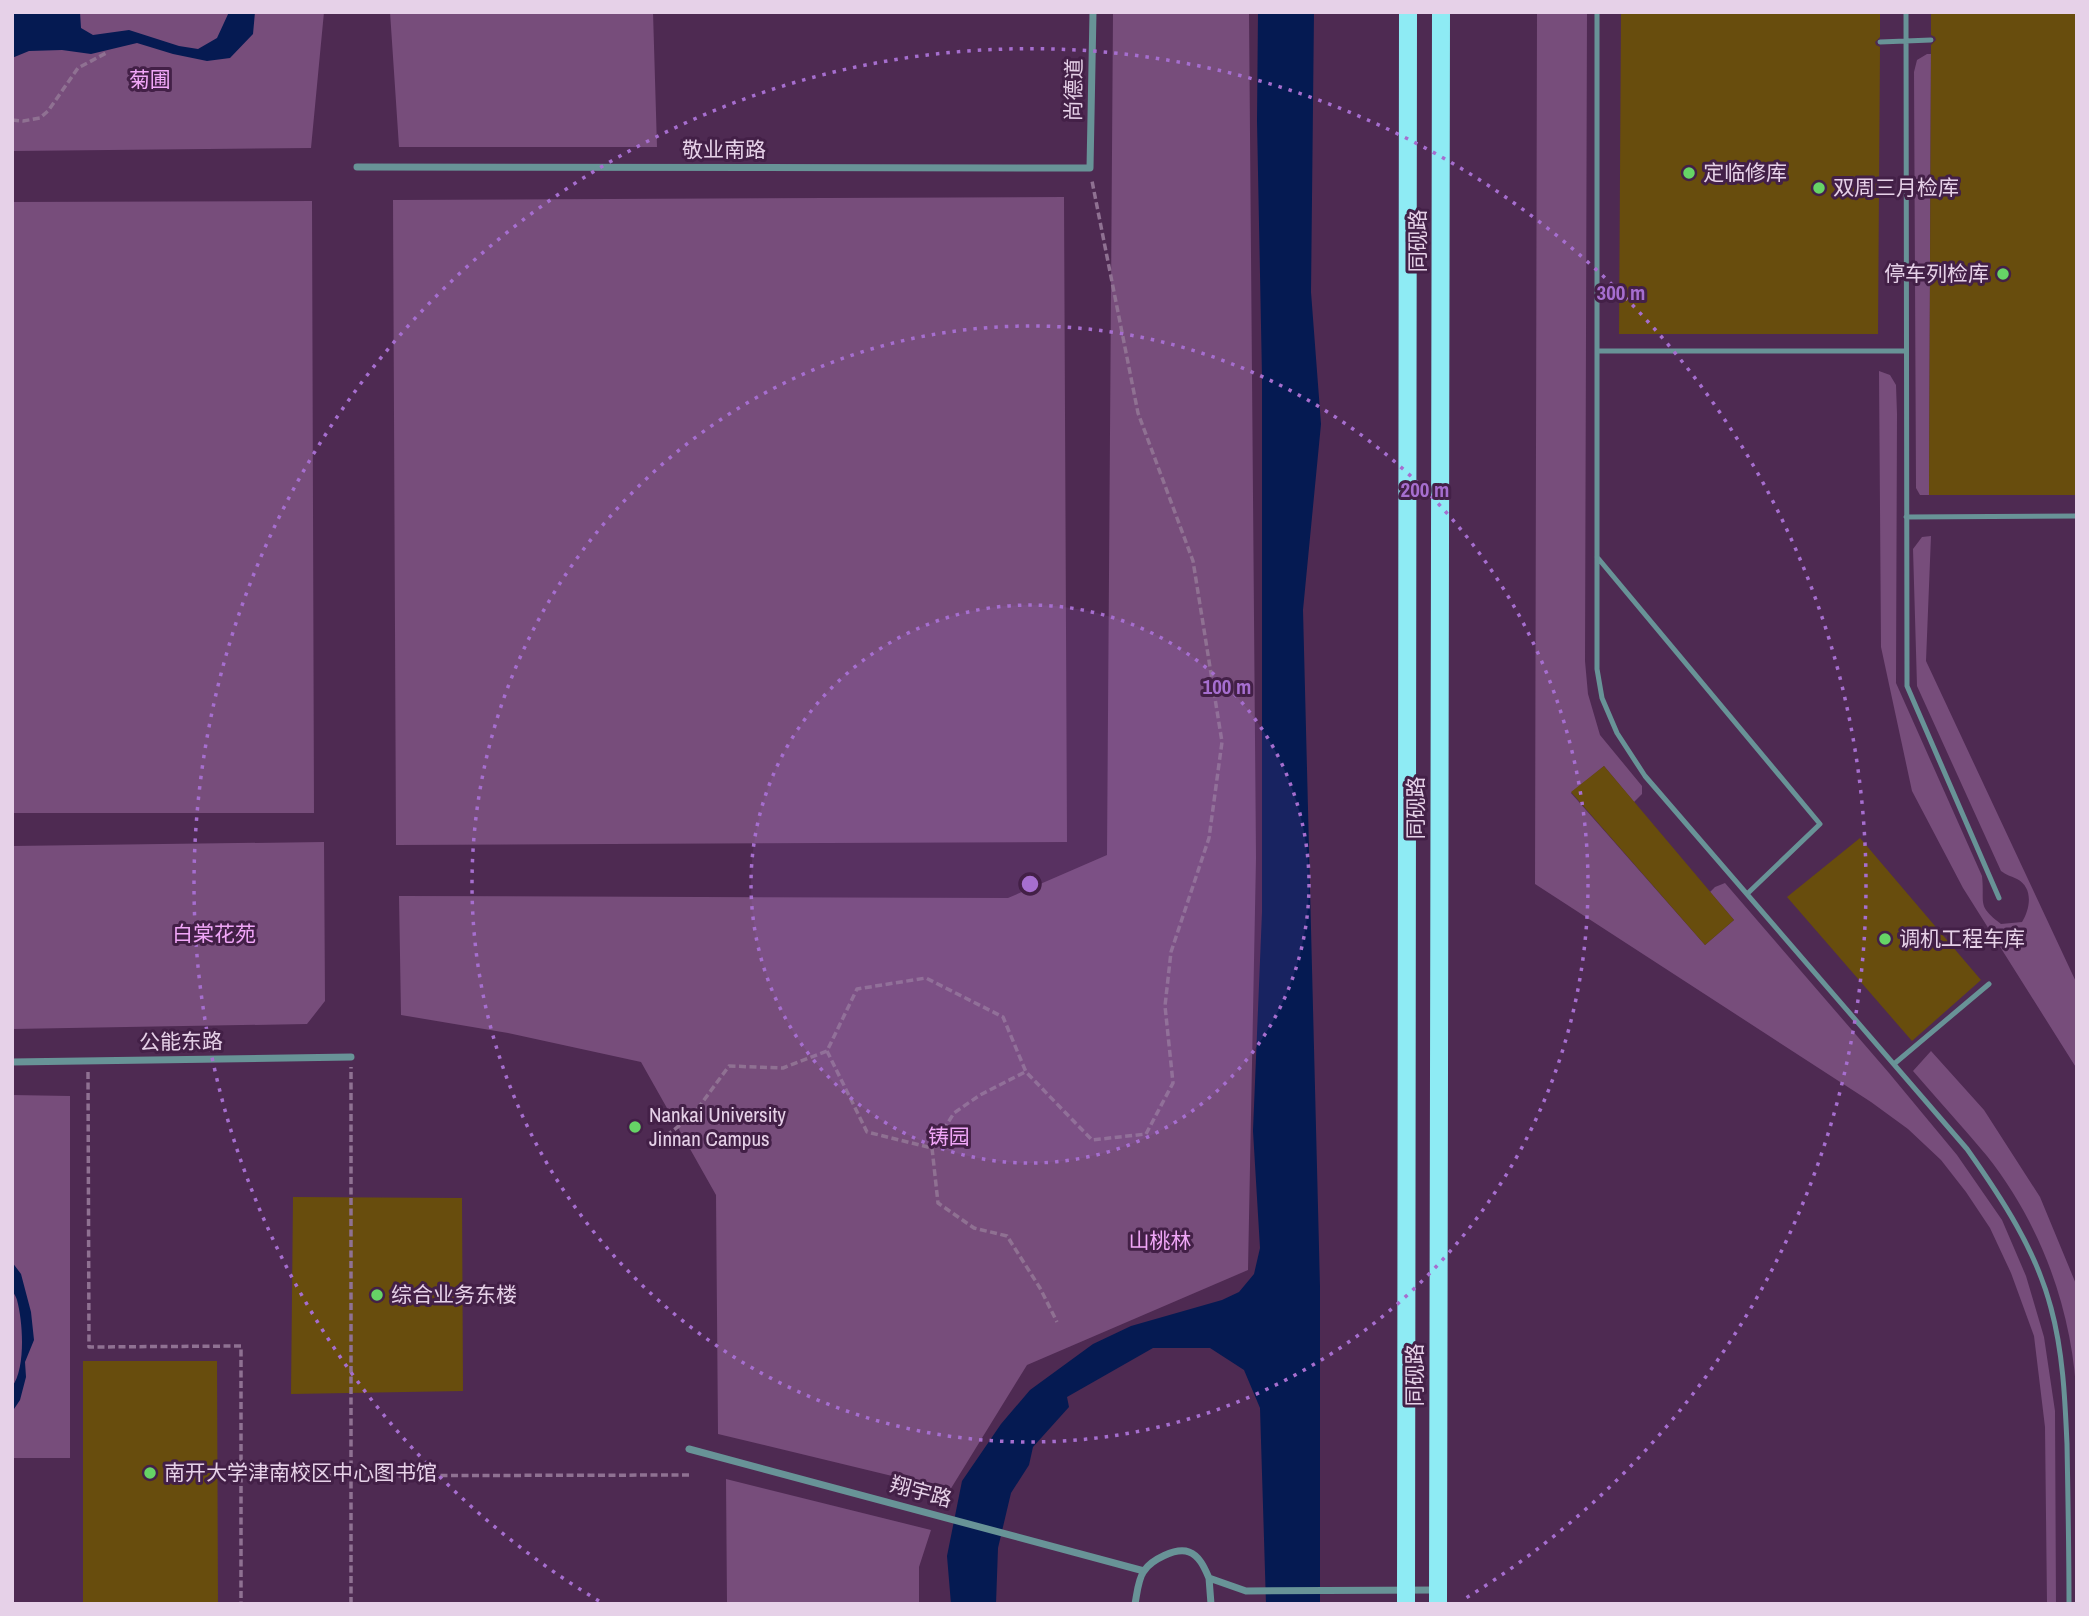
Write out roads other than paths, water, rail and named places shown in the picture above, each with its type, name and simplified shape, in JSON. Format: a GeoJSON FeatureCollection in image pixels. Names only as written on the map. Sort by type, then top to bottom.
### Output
{"type":"FeatureCollection","features":[{"type":"Feature","properties":{"kind":"main road","name":"同砚路"},"geometry":{"type":"LineString","coordinates":[[1406,1597],[1408,12]]}},
{"type":"Feature","properties":{"kind":"main road","name":"同砚路"},"geometry":{"type":"LineString","coordinates":[[1438,1597],[1441,12]]}},
{"type":"Feature","properties":{"kind":"street","name":"尚德道"},"geometry":{"type":"LineString","coordinates":[[1090,168],[1093,12]]}},
{"type":"Feature","properties":{"kind":"street","name":"敬业南路"},"geometry":{"type":"LineString","coordinates":[[358,167],[1090,168]]}},
{"type":"Feature","properties":{"kind":"street","name":"公能东路"},"geometry":{"type":"LineString","coordinates":[[12,1062],[351,1057]]}},
{"type":"Feature","properties":{"kind":"street","name":"翔宇路"},"geometry":{"type":"LineString","coordinates":[[689,1449],[1144,1571]]}},
{"type":"Feature","properties":{"kind":"street"},"geometry":{"type":"LineString","coordinates":[[1135,1604],[1144,1571],[1161,1557],[1177,1552],[1189,1552],[1201,1561],[1209,1578],[1211,1604]]}},
{"type":"Feature","properties":{"kind":"street"},"geometry":{"type":"LineString","coordinates":[[1209,1578],[1246,1591],[1328,1590],[1438,1597]]}},
{"type":"Feature","properties":{"kind":"lane"},"geometry":{"type":"LineString","coordinates":[[1597,12],[1597,668],[1602,698],[1617,733],[1645,776],[1967,1149],[1993,1186],[2034,1261],[2051,1306],[2060,1352],[2065,1408],[2069,1604]]}},
{"type":"Feature","properties":{"kind":"lane"},"geometry":{"type":"LineString","coordinates":[[1906,12],[1907,686],[1999,898]]}},
{"type":"Feature","properties":{"kind":"lane"},"geometry":{"type":"LineString","coordinates":[[1880,41],[1931,40]]}},
{"type":"Feature","properties":{"kind":"lane"},"geometry":{"type":"LineString","coordinates":[[1597,351],[1906,351]]}},
{"type":"Feature","properties":{"kind":"lane"},"geometry":{"type":"LineString","coordinates":[[1906,517],[2077,516]]}},
{"type":"Feature","properties":{"kind":"lane"},"geometry":{"type":"LineString","coordinates":[[1597,556],[1820,824],[1747,894]]}},
{"type":"Feature","properties":{"kind":"lane"},"geometry":{"type":"LineString","coordinates":[[1894,1064],[1989,984]]}},
{"type":"Feature","properties":{"kind":"place","name":"定临修库"},"geometry":{"type":"Point","coordinates":[1689,173]}},
{"type":"Feature","properties":{"kind":"place","name":"双周三月检库"},"geometry":{"type":"Point","coordinates":[1819,188]}},
{"type":"Feature","properties":{"kind":"place","name":"停车列检库"},"geometry":{"type":"Point","coordinates":[2003,274]}},
{"type":"Feature","properties":{"kind":"place","name":"调机工程车库"},"geometry":{"type":"Point","coordinates":[1885,939]}},
{"type":"Feature","properties":{"kind":"place","name":"Nankai University Jinnan Campus"},"geometry":{"type":"Point","coordinates":[635,1127]}},
{"type":"Feature","properties":{"kind":"place","name":"综合业务东楼"},"geometry":{"type":"Point","coordinates":[377,1295]}},
{"type":"Feature","properties":{"kind":"place","name":"南开大学津南校区中心图书馆"},"geometry":{"type":"Point","coordinates":[150,1473]}},
{"type":"Feature","properties":{"kind":"park label","name":"菊圃"},"geometry":{"type":"Point","coordinates":[150,80]}},
{"type":"Feature","properties":{"kind":"park label","name":"白棠花苑"},"geometry":{"type":"Point","coordinates":[214,934]}},
{"type":"Feature","properties":{"kind":"park label","name":"铸园"},"geometry":{"type":"Point","coordinates":[949,1137]}},
{"type":"Feature","properties":{"kind":"park label","name":"山桃林"},"geometry":{"type":"Point","coordinates":[1160,1241]}}]}
